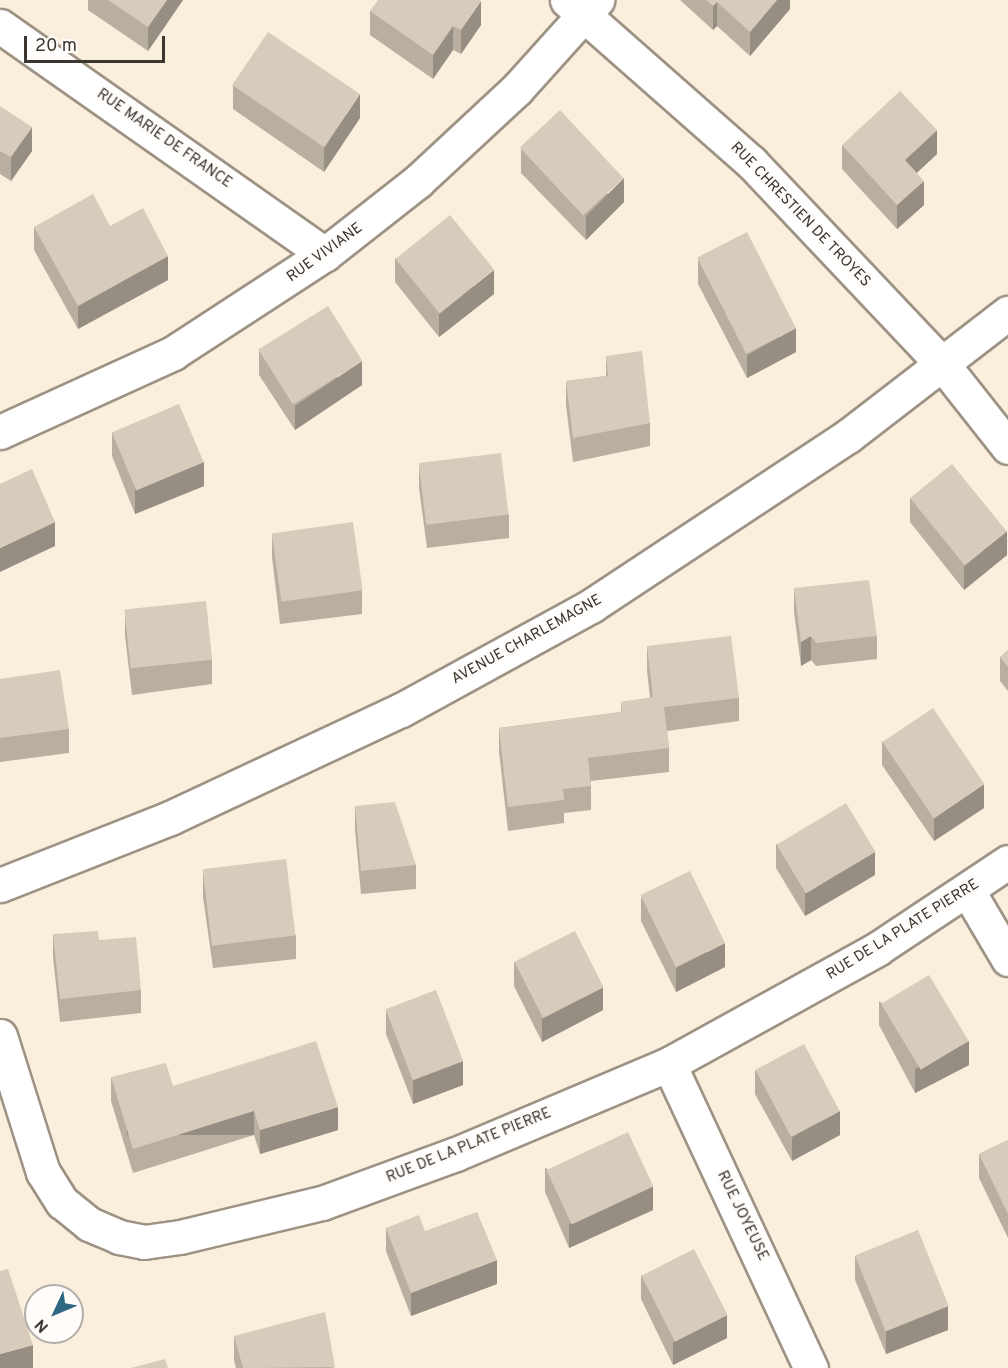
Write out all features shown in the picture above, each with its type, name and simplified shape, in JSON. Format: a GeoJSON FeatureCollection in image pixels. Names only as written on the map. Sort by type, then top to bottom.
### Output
{"type":"FeatureCollection","features":[{"type":"Feature","properties":{"kind":"street","name":"RUE VIVIANE"},"geometry":{"type":"LineString","coordinates":[[0,432],[173,352],[325,254],[509,97],[583,5]]}},
{"type":"Feature","properties":{"kind":"street","name":"RUE CHRESTIEN DE TROYES"},"geometry":{"type":"LineString","coordinates":[[583,5],[751,162],[944,366],[1008,447]]}},
{"type":"Feature","properties":{"kind":"street","name":"RUE MARIE DE FRANCE"},"geometry":{"type":"LineString","coordinates":[[0,26],[325,254]]}},
{"type":"Feature","properties":{"kind":"street","name":"AVENUE CHARLEMAGNE"},"geometry":{"type":"LineString","coordinates":[[0,885],[170,818],[431,694],[591,606],[776,486],[1006,319]]}},
{"type":"Feature","properties":{"kind":"street","name":"RUE DE LA PLATE PIERRE"},"geometry":{"type":"LineString","coordinates":[[0,1036],[43,1172],[62,1202],[89,1224],[144,1242],[322,1203],[669,1064],[878,949],[968,891],[1008,861]]}},
{"type":"Feature","properties":{"kind":"street"},"geometry":{"type":"LineString","coordinates":[[968,891],[1008,959]]}},
{"type":"Feature","properties":{"kind":"street","name":"RUE JOYEUSE"},"geometry":{"type":"LineString","coordinates":[[669,1064],[811,1368]]}},
{"type":"Feature","properties":{"kind":"building"},"geometry":{"type":"Polygon","coordinates":[[[108,0],[167,0],[148,27],[108,0]]]}},
{"type":"Feature","properties":{"kind":"building"},"geometry":{"type":"Polygon","coordinates":[[[378,0],[481,1],[461,30],[453,26],[433,55],[370,11],[378,0]]]}},
{"type":"Feature","properties":{"kind":"building"},"geometry":{"type":"Polygon","coordinates":[[[706,0],[777,0],[750,32],[717,2],[713,6],[706,0]]]}},
{"type":"Feature","properties":{"kind":"building"},"geometry":{"type":"Polygon","coordinates":[[[268,32],[360,94],[324,147],[232,85],[268,32]]]}},
{"type":"Feature","properties":{"kind":"building"},"geometry":{"type":"Polygon","coordinates":[[[900,91],[937,130],[905,160],[924,181],[897,205],[842,145],[900,91]]]}},
{"type":"Feature","properties":{"kind":"building"},"geometry":{"type":"Polygon","coordinates":[[[0,106],[32,127],[11,157],[0,151],[0,106]]]}},
{"type":"Feature","properties":{"kind":"building"},"geometry":{"type":"Polygon","coordinates":[[[560,110],[623,178],[583,216],[520,148],[560,110]]]}},
{"type":"Feature","properties":{"kind":"building"},"geometry":{"type":"Polygon","coordinates":[[[93,194],[110,226],[143,208],[168,256],[78,306],[34,227],[93,194]]]}},
{"type":"Feature","properties":{"kind":"building"},"geometry":{"type":"Polygon","coordinates":[[[450,215],[494,269],[440,313],[396,259],[450,215]]]}},
{"type":"Feature","properties":{"kind":"building"},"geometry":{"type":"Polygon","coordinates":[[[747,232],[796,328],[746,354],[697,257],[747,232]]]}},
{"type":"Feature","properties":{"kind":"building"},"geometry":{"type":"Polygon","coordinates":[[[328,306],[362,361],[293,405],[258,349],[328,306]]]}},
{"type":"Feature","properties":{"kind":"building"},"geometry":{"type":"Polygon","coordinates":[[[642,351],[650,423],[573,438],[566,381],[608,376],[606,356],[642,351]]]}},
{"type":"Feature","properties":{"kind":"building"},"geometry":{"type":"Polygon","coordinates":[[[179,404],[204,462],[136,491],[112,433],[179,404]]]}},
{"type":"Feature","properties":{"kind":"building"},"geometry":{"type":"Polygon","coordinates":[[[501,453],[509,515],[426,525],[419,463],[501,453]]]}},
{"type":"Feature","properties":{"kind":"building"},"geometry":{"type":"Polygon","coordinates":[[[952,464],[1007,532],[965,566],[910,498],[952,464]]]}},
{"type":"Feature","properties":{"kind":"building"},"geometry":{"type":"Polygon","coordinates":[[[32,469],[55,522],[0,548],[0,484],[32,469]]]}},
{"type":"Feature","properties":{"kind":"building"},"geometry":{"type":"Polygon","coordinates":[[[353,522],[363,590],[281,602],[272,533],[353,522]]]}},
{"type":"Feature","properties":{"kind":"building"},"geometry":{"type":"Polygon","coordinates":[[[869,580],[877,636],[816,643],[811,636],[801,642],[794,588],[869,580]]]}},
{"type":"Feature","properties":{"kind":"building"},"geometry":{"type":"Polygon","coordinates":[[[206,601],[212,660],[131,668],[124,610],[206,601]]]}},
{"type":"Feature","properties":{"kind":"building"},"geometry":{"type":"Polygon","coordinates":[[[731,636],[739,698],[664,707],[669,748],[588,758],[591,786],[563,789],[564,800],[508,807],[499,728],[622,712],[621,702],[653,697],[647,646],[731,636]]]}},
{"type":"Feature","properties":{"kind":"building"},"geometry":{"type":"Polygon","coordinates":[[[1008,650],[1008,667],[1000,657],[1008,650]]]}},
{"type":"Feature","properties":{"kind":"building"},"geometry":{"type":"Polygon","coordinates":[[[60,670],[69,729],[0,738],[0,679],[60,670]]]}},
{"type":"Feature","properties":{"kind":"building"},"geometry":{"type":"Polygon","coordinates":[[[933,708],[984,784],[934,818],[882,742],[933,708]]]}},
{"type":"Feature","properties":{"kind":"building"},"geometry":{"type":"Polygon","coordinates":[[[395,802],[416,865],[361,871],[355,806],[395,802]]]}},
{"type":"Feature","properties":{"kind":"building"},"geometry":{"type":"Polygon","coordinates":[[[846,803],[875,852],[806,894],[777,845],[846,803]]]}},
{"type":"Feature","properties":{"kind":"building"},"geometry":{"type":"Polygon","coordinates":[[[286,859],[295,935],[212,946],[203,869],[286,859]]]}},
{"type":"Feature","properties":{"kind":"building"},"geometry":{"type":"Polygon","coordinates":[[[690,871],[725,943],[676,967],[641,895],[690,871]]]}},
{"type":"Feature","properties":{"kind":"building"},"geometry":{"type":"Polygon","coordinates":[[[98,931],[99,940],[136,937],[141,990],[60,999],[53,934],[98,931]]]}},
{"type":"Feature","properties":{"kind":"building"},"geometry":{"type":"Polygon","coordinates":[[[575,931],[604,987],[543,1018],[514,962],[575,931]]]}},
{"type":"Feature","properties":{"kind":"building"},"geometry":{"type":"Polygon","coordinates":[[[929,975],[969,1041],[921,1070],[881,1004],[929,975]]]}},
{"type":"Feature","properties":{"kind":"building"},"geometry":{"type":"Polygon","coordinates":[[[436,990],[463,1061],[413,1080],[386,1009],[436,990]]]}},
{"type":"Feature","properties":{"kind":"building"},"geometry":{"type":"Polygon","coordinates":[[[316,1041],[338,1107],[260,1130],[254,1111],[133,1149],[111,1077],[166,1063],[173,1086],[316,1041]]]}},
{"type":"Feature","properties":{"kind":"building"},"geometry":{"type":"Polygon","coordinates":[[[804,1044],[840,1111],[791,1137],[755,1070],[804,1044]]]}},
{"type":"Feature","properties":{"kind":"building"},"geometry":{"type":"Polygon","coordinates":[[[628,1132],[653,1186],[572,1224],[546,1170],[628,1132]]]}},
{"type":"Feature","properties":{"kind":"building"},"geometry":{"type":"Polygon","coordinates":[[[1008,1140],[1008,1214],[979,1154],[1008,1140]]]}},
{"type":"Feature","properties":{"kind":"building"},"geometry":{"type":"Polygon","coordinates":[[[477,1212],[497,1260],[411,1293],[386,1228],[419,1215],[425,1231],[477,1212]]]}},
{"type":"Feature","properties":{"kind":"building"},"geometry":{"type":"Polygon","coordinates":[[[918,1230],[949,1306],[886,1332],[855,1255],[918,1230]]]}},
{"type":"Feature","properties":{"kind":"building"},"geometry":{"type":"Polygon","coordinates":[[[694,1249],[728,1315],[675,1342],[641,1276],[694,1249]]]}},
{"type":"Feature","properties":{"kind":"building"},"geometry":{"type":"Polygon","coordinates":[[[8,1269],[24,1318],[24,1344],[33,1345],[0,1354],[0,1271],[8,1269]]]}},
{"type":"Feature","properties":{"kind":"building"},"geometry":{"type":"Polygon","coordinates":[[[325,1312],[335,1367],[243,1368],[234,1336],[325,1312]]]}},
{"type":"Feature","properties":{"kind":"building"},"geometry":{"type":"Polygon","coordinates":[[[165,1359],[168,1368],[131,1368],[165,1359]]]}}]}
